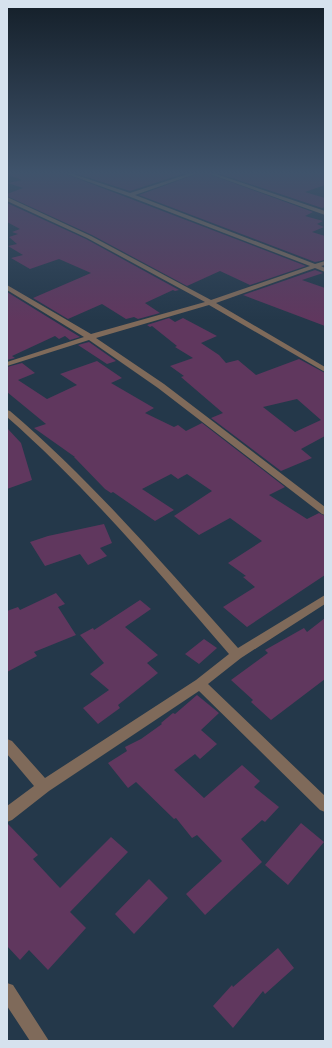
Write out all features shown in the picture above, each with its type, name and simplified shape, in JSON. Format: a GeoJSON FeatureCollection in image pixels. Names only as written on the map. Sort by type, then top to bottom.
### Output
{"type":"FeatureCollection","features":[{"type":"Feature","properties":{"kind":"street"},"geometry":{"type":"LineString","coordinates":[[60,222],[115,249],[211,302],[325,370]]}},
{"type":"Feature","properties":{"kind":"street"},"geometry":{"type":"LineString","coordinates":[[200,222],[325,270]]}},
{"type":"Feature","properties":{"kind":"street"},"geometry":{"type":"LineString","coordinates":[[7,364],[90,337],[211,302],[325,263]]}},
{"type":"Feature","properties":{"kind":"street"},"geometry":{"type":"LineString","coordinates":[[7,287],[90,337],[161,386],[325,512]]}},
{"type":"Feature","properties":{"kind":"street"},"geometry":{"type":"LineString","coordinates":[[7,413],[35,436],[88,488],[238,655]]}},
{"type":"Feature","properties":{"kind":"street"},"geometry":{"type":"LineString","coordinates":[[7,815],[44,787],[200,684],[238,655],[325,599]]}},
{"type":"Feature","properties":{"kind":"street"},"geometry":{"type":"LineString","coordinates":[[200,684],[325,805]]}},
{"type":"Feature","properties":{"kind":"street"},"geometry":{"type":"LineString","coordinates":[[7,745],[44,787]]}},
{"type":"Feature","properties":{"kind":"street"},"geometry":{"type":"LineString","coordinates":[[7,991],[40,1041]]}},
{"type":"Feature","properties":{"kind":"building"},"geometry":{"type":"Polygon","coordinates":[[[7,222],[48,222],[86,239],[179,290],[173,290],[145,303],[160,313],[138,319],[134,317],[126,319],[102,304],[68,319],[33,298],[91,273],[59,259],[30,269],[11,258],[23,255],[8,246],[17,244],[9,237],[18,234],[12,232],[20,229],[7,222]]]}},
{"type":"Feature","properties":{"kind":"building"},"geometry":{"type":"Polygon","coordinates":[[[63,222],[191,222],[306,266],[250,285],[220,271],[187,286],[92,235],[63,222]]]}},
{"type":"Feature","properties":{"kind":"building"},"geometry":{"type":"Polygon","coordinates":[[[210,222],[321,222],[317,224],[324,227],[312,232],[325,236],[325,260],[315,262],[210,222]]]}},
{"type":"Feature","properties":{"kind":"building"},"geometry":{"type":"Polygon","coordinates":[[[315,270],[323,273],[302,280],[325,288],[325,326],[243,295],[315,270]]]}},
{"type":"Feature","properties":{"kind":"building"},"geometry":{"type":"Polygon","coordinates":[[[7,292],[80,337],[70,340],[65,336],[59,339],[55,336],[12,356],[15,358],[7,360],[7,292]]]}},
{"type":"Feature","properties":{"kind":"building"},"geometry":{"type":"Polygon","coordinates":[[[169,318],[175,322],[183,318],[217,336],[201,343],[219,355],[226,363],[238,360],[256,375],[299,359],[325,373],[325,436],[301,449],[312,458],[281,471],[211,418],[223,413],[181,377],[184,376],[170,366],[193,358],[175,347],[177,346],[152,326],[150,327],[147,325],[169,318]],[[297,399],[263,407],[295,432],[321,420],[297,399]]]}},
{"type":"Feature","properties":{"kind":"building"},"geometry":{"type":"Polygon","coordinates":[[[89,342],[116,361],[107,364],[78,345],[89,342]]]}},
{"type":"Feature","properties":{"kind":"building"},"geometry":{"type":"Polygon","coordinates":[[[97,361],[122,378],[111,383],[154,408],[145,413],[174,427],[178,425],[186,431],[202,423],[285,487],[269,495],[307,519],[319,513],[325,516],[325,575],[247,627],[223,607],[255,587],[243,577],[246,576],[228,563],[262,541],[230,518],[199,535],[174,516],[212,491],[187,474],[178,479],[171,474],[142,489],[174,510],[155,521],[113,492],[111,493],[105,489],[75,457],[34,428],[46,424],[7,392],[7,367],[22,363],[35,373],[18,380],[47,399],[77,385],[60,374],[97,361]]]}},
{"type":"Feature","properties":{"kind":"building"},"geometry":{"type":"Polygon","coordinates":[[[7,428],[21,443],[32,480],[7,489],[7,428]]]}},
{"type":"Feature","properties":{"kind":"building"},"geometry":{"type":"Polygon","coordinates":[[[104,524],[112,543],[100,548],[107,556],[88,565],[80,554],[45,566],[30,542],[48,536],[104,524]]]}},
{"type":"Feature","properties":{"kind":"building"},"geometry":{"type":"Polygon","coordinates":[[[56,593],[65,604],[58,607],[76,635],[34,652],[37,656],[7,672],[7,611],[18,607],[20,610],[56,593]]]}},
{"type":"Feature","properties":{"kind":"building"},"geometry":{"type":"Polygon","coordinates":[[[140,600],[151,609],[125,627],[158,655],[147,663],[158,673],[118,705],[120,708],[98,724],[83,708],[109,690],[90,674],[104,663],[80,635],[93,628],[94,630],[140,600]]]}},
{"type":"Feature","properties":{"kind":"building"},"geometry":{"type":"Polygon","coordinates":[[[325,618],[325,679],[271,720],[251,702],[253,700],[231,680],[268,653],[265,650],[304,628],[307,632],[325,618]]]}},
{"type":"Feature","properties":{"kind":"building"},"geometry":{"type":"Polygon","coordinates":[[[204,639],[217,648],[199,664],[185,654],[204,639]]]}},
{"type":"Feature","properties":{"kind":"building"},"geometry":{"type":"Polygon","coordinates":[[[197,695],[219,713],[201,730],[217,744],[200,759],[195,754],[174,770],[204,798],[242,765],[260,781],[254,787],[279,807],[265,822],[262,820],[241,839],[262,862],[205,915],[186,894],[222,861],[197,835],[192,838],[176,818],[174,819],[136,782],[128,788],[108,763],[127,751],[125,747],[141,739],[162,724],[161,723],[173,713],[175,714],[197,695]]]}},
{"type":"Feature","properties":{"kind":"building"},"geometry":{"type":"Polygon","coordinates":[[[7,823],[38,855],[33,859],[60,888],[111,837],[128,852],[70,912],[86,928],[48,970],[29,950],[20,960],[7,946],[7,823]]]}},
{"type":"Feature","properties":{"kind":"building"},"geometry":{"type":"Polygon","coordinates":[[[301,823],[324,842],[288,885],[265,865],[301,823]]]}},
{"type":"Feature","properties":{"kind":"building"},"geometry":{"type":"Polygon","coordinates":[[[149,879],[168,898],[134,934],[115,914],[149,879]]]}},
{"type":"Feature","properties":{"kind":"building"},"geometry":{"type":"Polygon","coordinates":[[[278,948],[294,968],[265,994],[263,991],[233,1028],[213,1006],[232,985],[233,987],[278,948]]]}}]}
